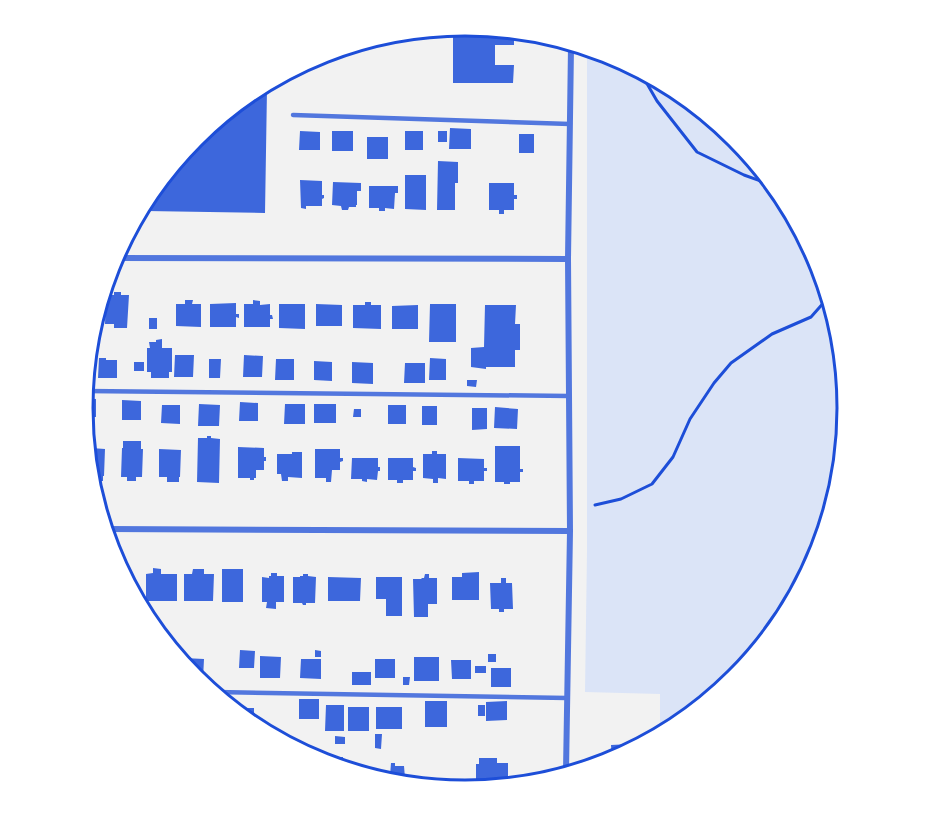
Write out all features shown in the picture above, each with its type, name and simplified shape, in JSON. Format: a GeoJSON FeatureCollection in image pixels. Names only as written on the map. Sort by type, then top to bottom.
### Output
{"type":"FeatureCollection","features":[{"type":"Feature","properties":{"kind":"street"},"geometry":{"type":"LineString","coordinates":[[566,766],[570,531],[568,259],[571,52]]}},
{"type":"Feature","properties":{"kind":"street"},"geometry":{"type":"LineString","coordinates":[[125,258],[568,259]]}},
{"type":"Feature","properties":{"kind":"street"},"geometry":{"type":"LineString","coordinates":[[113,529],[570,531]]}},
{"type":"Feature","properties":{"kind":"lane"},"geometry":{"type":"LineString","coordinates":[[293,115],[570,124]]}},
{"type":"Feature","properties":{"kind":"lane"},"geometry":{"type":"LineString","coordinates":[[94,391],[569,396]]}},
{"type":"Feature","properties":{"kind":"lane"},"geometry":{"type":"LineString","coordinates":[[225,692],[567,698]]}},
{"type":"Feature","properties":{"kind":"path"},"geometry":{"type":"LineString","coordinates":[[647,83],[657,101],[697,152],[760,181]]}},
{"type":"Feature","properties":{"kind":"path"},"geometry":{"type":"LineString","coordinates":[[595,505],[621,499],[652,484],[673,457],[690,419],[714,383],[731,363],[772,334],[811,317],[823,304]]}},
{"type":"Feature","properties":{"kind":"shaded area"},"geometry":{"type":"Polygon","coordinates":[[[587,57],[630,74],[692,113],[729,145],[775,201],[799,243],[818,288],[825,312],[837,384],[837,432],[830,481],[818,528],[788,594],[761,634],[729,671],[692,703],[660,724],[660,694],[585,692],[587,57]]]}},
{"type":"Feature","properties":{"kind":"building"},"geometry":{"type":"Polygon","coordinates":[[[453,37],[514,39],[514,45],[495,45],[495,65],[514,65],[513,83],[453,83],[453,37]]]}},
{"type":"Feature","properties":{"kind":"building"},"geometry":{"type":"Polygon","coordinates":[[[267,94],[265,213],[150,211],[170,182],[202,145],[239,113],[267,94]]]}},
{"type":"Feature","properties":{"kind":"building"},"geometry":{"type":"Polygon","coordinates":[[[450,128],[471,129],[471,149],[449,149],[450,128]]]}},
{"type":"Feature","properties":{"kind":"building"},"geometry":{"type":"Polygon","coordinates":[[[300,131],[320,132],[320,150],[299,150],[300,131]]]}},
{"type":"Feature","properties":{"kind":"building"},"geometry":{"type":"Polygon","coordinates":[[[332,131],[353,131],[353,151],[332,151],[332,131]]]}},
{"type":"Feature","properties":{"kind":"building"},"geometry":{"type":"Polygon","coordinates":[[[405,131],[423,131],[423,150],[405,150],[405,131]]]}},
{"type":"Feature","properties":{"kind":"building"},"geometry":{"type":"Polygon","coordinates":[[[438,131],[447,131],[447,142],[438,142],[438,131]]]}},
{"type":"Feature","properties":{"kind":"building"},"geometry":{"type":"Polygon","coordinates":[[[519,134],[534,134],[534,153],[519,153],[519,134]]]}},
{"type":"Feature","properties":{"kind":"building"},"geometry":{"type":"Polygon","coordinates":[[[367,137],[388,137],[388,159],[367,159],[367,137]]]}},
{"type":"Feature","properties":{"kind":"building"},"geometry":{"type":"Polygon","coordinates":[[[438,161],[458,162],[455,210],[437,210],[438,161]]]}},
{"type":"Feature","properties":{"kind":"building"},"geometry":{"type":"Polygon","coordinates":[[[405,175],[426,175],[426,210],[405,209],[405,175]]]}},
{"type":"Feature","properties":{"kind":"building"},"geometry":{"type":"Polygon","coordinates":[[[300,180],[322,181],[324,198],[322,206],[301,208],[300,180]]]}},
{"type":"Feature","properties":{"kind":"building"},"geometry":{"type":"Polygon","coordinates":[[[333,182],[361,183],[361,191],[357,191],[356,207],[342,210],[341,206],[332,205],[333,182]]]}},
{"type":"Feature","properties":{"kind":"building"},"geometry":{"type":"Polygon","coordinates":[[[489,183],[514,183],[514,195],[517,195],[517,199],[514,199],[514,210],[504,210],[504,214],[499,214],[499,210],[489,210],[489,183]]]}},
{"type":"Feature","properties":{"kind":"building"},"geometry":{"type":"Polygon","coordinates":[[[369,186],[398,186],[394,209],[385,208],[385,211],[379,211],[379,208],[369,208],[369,186]]]}},
{"type":"Feature","properties":{"kind":"building"},"geometry":{"type":"Polygon","coordinates":[[[114,292],[121,292],[121,295],[129,295],[127,328],[114,328],[114,324],[105,324],[111,295],[114,295],[114,292]]]}},
{"type":"Feature","properties":{"kind":"building"},"geometry":{"type":"Polygon","coordinates":[[[185,300],[193,300],[192,304],[201,304],[201,327],[176,326],[176,304],[185,304],[185,300]]]}},
{"type":"Feature","properties":{"kind":"building"},"geometry":{"type":"Polygon","coordinates":[[[253,300],[260,301],[260,305],[270,304],[270,315],[273,319],[270,319],[270,327],[244,327],[244,304],[253,304],[253,300]]]}},
{"type":"Feature","properties":{"kind":"building"},"geometry":{"type":"Polygon","coordinates":[[[365,302],[371,302],[371,305],[381,305],[381,329],[353,328],[353,305],[365,305],[365,302]]]}},
{"type":"Feature","properties":{"kind":"building"},"geometry":{"type":"Polygon","coordinates":[[[236,303],[236,314],[239,314],[239,318],[236,317],[236,327],[210,327],[210,304],[236,303]]]}},
{"type":"Feature","properties":{"kind":"building"},"geometry":{"type":"Polygon","coordinates":[[[279,304],[305,304],[305,329],[279,328],[279,304]]]}},
{"type":"Feature","properties":{"kind":"building"},"geometry":{"type":"Polygon","coordinates":[[[316,304],[342,305],[342,326],[316,326],[316,304]]]}},
{"type":"Feature","properties":{"kind":"building"},"geometry":{"type":"Polygon","coordinates":[[[430,304],[456,304],[456,342],[429,342],[430,304]]]}},
{"type":"Feature","properties":{"kind":"building"},"geometry":{"type":"Polygon","coordinates":[[[418,305],[418,329],[392,329],[392,306],[418,305]]]}},
{"type":"Feature","properties":{"kind":"building"},"geometry":{"type":"Polygon","coordinates":[[[485,305],[516,305],[515,324],[520,324],[520,350],[515,350],[515,367],[486,367],[486,369],[471,367],[471,348],[484,347],[485,305]]]}},
{"type":"Feature","properties":{"kind":"building"},"geometry":{"type":"Polygon","coordinates":[[[149,318],[157,318],[157,329],[149,329],[149,318]]]}},
{"type":"Feature","properties":{"kind":"building"},"geometry":{"type":"Polygon","coordinates":[[[162,339],[162,348],[172,348],[172,372],[169,372],[169,378],[151,378],[151,372],[147,372],[147,348],[150,348],[149,342],[162,339]]]}},
{"type":"Feature","properties":{"kind":"building"},"geometry":{"type":"Polygon","coordinates":[[[175,355],[194,355],[193,377],[174,377],[175,355]]]}},
{"type":"Feature","properties":{"kind":"building"},"geometry":{"type":"Polygon","coordinates":[[[244,355],[263,356],[262,377],[243,377],[244,355]]]}},
{"type":"Feature","properties":{"kind":"building"},"geometry":{"type":"Polygon","coordinates":[[[99,358],[117,360],[117,378],[98,378],[99,358]]]}},
{"type":"Feature","properties":{"kind":"building"},"geometry":{"type":"Polygon","coordinates":[[[430,358],[446,359],[446,380],[429,380],[430,358]]]}},
{"type":"Feature","properties":{"kind":"building"},"geometry":{"type":"Polygon","coordinates":[[[209,359],[221,359],[220,378],[209,378],[209,359]]]}},
{"type":"Feature","properties":{"kind":"building"},"geometry":{"type":"Polygon","coordinates":[[[276,359],[294,359],[294,380],[275,380],[276,359]]]}},
{"type":"Feature","properties":{"kind":"building"},"geometry":{"type":"Polygon","coordinates":[[[314,361],[332,362],[332,381],[314,380],[314,361]]]}},
{"type":"Feature","properties":{"kind":"building"},"geometry":{"type":"Polygon","coordinates":[[[134,362],[144,362],[144,371],[134,371],[134,362]]]}},
{"type":"Feature","properties":{"kind":"building"},"geometry":{"type":"Polygon","coordinates":[[[352,362],[373,363],[373,384],[352,383],[352,362]]]}},
{"type":"Feature","properties":{"kind":"building"},"geometry":{"type":"Polygon","coordinates":[[[405,363],[425,363],[425,383],[404,383],[405,363]]]}},
{"type":"Feature","properties":{"kind":"building"},"geometry":{"type":"Polygon","coordinates":[[[467,380],[477,380],[476,387],[467,386],[467,380]]]}},
{"type":"Feature","properties":{"kind":"building"},"geometry":{"type":"Polygon","coordinates":[[[93,399],[96,399],[96,417],[93,417],[93,399]]]}},
{"type":"Feature","properties":{"kind":"building"},"geometry":{"type":"Polygon","coordinates":[[[122,400],[141,401],[141,420],[122,420],[122,400]]]}},
{"type":"Feature","properties":{"kind":"building"},"geometry":{"type":"Polygon","coordinates":[[[240,402],[258,403],[258,421],[239,421],[240,402]]]}},
{"type":"Feature","properties":{"kind":"building"},"geometry":{"type":"Polygon","coordinates":[[[199,404],[220,405],[219,426],[198,426],[199,404]]]}},
{"type":"Feature","properties":{"kind":"building"},"geometry":{"type":"Polygon","coordinates":[[[285,404],[305,404],[305,424],[284,424],[285,404]]]}},
{"type":"Feature","properties":{"kind":"building"},"geometry":{"type":"Polygon","coordinates":[[[314,404],[336,404],[336,423],[314,423],[314,404]]]}},
{"type":"Feature","properties":{"kind":"building"},"geometry":{"type":"Polygon","coordinates":[[[162,405],[180,405],[180,424],[161,423],[162,405]]]}},
{"type":"Feature","properties":{"kind":"building"},"geometry":{"type":"Polygon","coordinates":[[[388,405],[406,405],[406,424],[388,424],[388,405]]]}},
{"type":"Feature","properties":{"kind":"building"},"geometry":{"type":"Polygon","coordinates":[[[422,406],[437,406],[437,425],[422,425],[422,406]]]}},
{"type":"Feature","properties":{"kind":"building"},"geometry":{"type":"Polygon","coordinates":[[[495,407],[518,409],[517,429],[494,428],[495,407]]]}},
{"type":"Feature","properties":{"kind":"building"},"geometry":{"type":"Polygon","coordinates":[[[472,408],[487,408],[487,429],[472,430],[472,408]]]}},
{"type":"Feature","properties":{"kind":"building"},"geometry":{"type":"Polygon","coordinates":[[[354,409],[361,409],[361,417],[353,417],[354,409]]]}},
{"type":"Feature","properties":{"kind":"building"},"geometry":{"type":"Polygon","coordinates":[[[207,436],[220,439],[219,483],[197,482],[198,438],[207,438],[207,436]]]}},
{"type":"Feature","properties":{"kind":"building"},"geometry":{"type":"Polygon","coordinates":[[[123,441],[141,441],[142,477],[136,477],[136,481],[127,481],[127,477],[121,477],[123,441]]]}},
{"type":"Feature","properties":{"kind":"building"},"geometry":{"type":"Polygon","coordinates":[[[495,446],[520,446],[520,469],[523,469],[523,472],[520,472],[520,482],[504,484],[504,482],[495,482],[495,446]]]}},
{"type":"Feature","properties":{"kind":"building"},"geometry":{"type":"Polygon","coordinates":[[[238,447],[264,448],[266,461],[264,461],[264,470],[256,470],[254,480],[238,478],[238,447]]]}},
{"type":"Feature","properties":{"kind":"building"},"geometry":{"type":"Polygon","coordinates":[[[96,448],[105,449],[103,481],[101,481],[96,448]]]}},
{"type":"Feature","properties":{"kind":"building"},"geometry":{"type":"Polygon","coordinates":[[[159,449],[181,450],[179,482],[167,482],[167,477],[159,477],[159,449]]]}},
{"type":"Feature","properties":{"kind":"building"},"geometry":{"type":"Polygon","coordinates":[[[315,449],[340,449],[340,458],[343,458],[343,461],[340,462],[340,470],[332,470],[331,482],[326,482],[326,478],[315,478],[315,449]]]}},
{"type":"Feature","properties":{"kind":"building"},"geometry":{"type":"Polygon","coordinates":[[[432,451],[437,451],[437,454],[446,454],[446,479],[438,478],[438,483],[433,483],[433,479],[423,478],[423,454],[432,454],[432,451]]]}},
{"type":"Feature","properties":{"kind":"building"},"geometry":{"type":"Polygon","coordinates":[[[292,452],[302,452],[302,478],[288,477],[288,481],[282,481],[281,474],[277,474],[277,454],[292,454],[292,452]]]}},
{"type":"Feature","properties":{"kind":"building"},"geometry":{"type":"Polygon","coordinates":[[[352,458],[378,458],[380,471],[378,471],[377,480],[367,479],[367,482],[362,479],[351,479],[352,458]]]}},
{"type":"Feature","properties":{"kind":"building"},"geometry":{"type":"Polygon","coordinates":[[[388,458],[413,458],[413,467],[416,471],[413,471],[413,480],[403,480],[403,483],[397,483],[397,480],[388,480],[388,458]]]}},
{"type":"Feature","properties":{"kind":"building"},"geometry":{"type":"Polygon","coordinates":[[[458,458],[484,459],[484,468],[487,468],[487,471],[484,471],[484,481],[474,481],[474,484],[469,484],[469,481],[458,481],[458,458]]]}},
{"type":"Feature","properties":{"kind":"building"},"geometry":{"type":"Polygon","coordinates":[[[153,568],[161,569],[161,574],[177,574],[177,601],[147,601],[146,574],[153,573],[153,568]]]}},
{"type":"Feature","properties":{"kind":"building"},"geometry":{"type":"Polygon","coordinates":[[[193,569],[204,569],[204,574],[214,574],[213,601],[184,601],[184,574],[192,574],[193,569]]]}},
{"type":"Feature","properties":{"kind":"building"},"geometry":{"type":"Polygon","coordinates":[[[222,569],[243,569],[243,602],[222,602],[222,569]]]}},
{"type":"Feature","properties":{"kind":"building"},"geometry":{"type":"Polygon","coordinates":[[[479,572],[479,600],[452,600],[452,577],[462,577],[462,573],[479,572]]]}},
{"type":"Feature","properties":{"kind":"building"},"geometry":{"type":"Polygon","coordinates":[[[271,573],[284,576],[284,602],[276,602],[276,609],[266,608],[267,602],[262,602],[262,577],[269,578],[271,573]]]}},
{"type":"Feature","properties":{"kind":"building"},"geometry":{"type":"Polygon","coordinates":[[[303,574],[316,577],[315,603],[303,605],[293,603],[293,577],[300,577],[303,574]]]}},
{"type":"Feature","properties":{"kind":"building"},"geometry":{"type":"Polygon","coordinates":[[[425,574],[429,574],[429,578],[437,578],[437,604],[428,604],[428,617],[414,617],[413,579],[424,578],[425,574]]]}},
{"type":"Feature","properties":{"kind":"building"},"geometry":{"type":"Polygon","coordinates":[[[328,577],[361,578],[360,601],[328,601],[328,577]]]}},
{"type":"Feature","properties":{"kind":"building"},"geometry":{"type":"Polygon","coordinates":[[[376,577],[402,577],[402,616],[386,616],[386,599],[376,599],[376,577]]]}},
{"type":"Feature","properties":{"kind":"building"},"geometry":{"type":"Polygon","coordinates":[[[501,578],[506,578],[506,583],[512,583],[513,609],[504,609],[504,612],[491,609],[490,583],[501,583],[501,578]]]}},
{"type":"Feature","properties":{"kind":"building"},"geometry":{"type":"Polygon","coordinates":[[[240,650],[255,651],[254,668],[239,668],[240,650]]]}},
{"type":"Feature","properties":{"kind":"building"},"geometry":{"type":"Polygon","coordinates":[[[315,650],[321,651],[321,657],[315,657],[315,650]]]}},
{"type":"Feature","properties":{"kind":"building"},"geometry":{"type":"Polygon","coordinates":[[[488,654],[496,654],[496,662],[488,662],[488,654]]]}},
{"type":"Feature","properties":{"kind":"building"},"geometry":{"type":"Polygon","coordinates":[[[260,656],[281,657],[280,678],[260,678],[260,656]]]}},
{"type":"Feature","properties":{"kind":"building"},"geometry":{"type":"Polygon","coordinates":[[[414,657],[439,657],[439,681],[414,681],[414,657]]]}},
{"type":"Feature","properties":{"kind":"building"},"geometry":{"type":"Polygon","coordinates":[[[191,658],[204,659],[203,672],[191,658]]]}},
{"type":"Feature","properties":{"kind":"building"},"geometry":{"type":"Polygon","coordinates":[[[301,659],[321,659],[321,679],[300,678],[301,659]]]}},
{"type":"Feature","properties":{"kind":"building"},"geometry":{"type":"Polygon","coordinates":[[[375,659],[395,659],[395,678],[375,678],[375,659]]]}},
{"type":"Feature","properties":{"kind":"building"},"geometry":{"type":"Polygon","coordinates":[[[451,660],[471,660],[471,679],[452,679],[451,660]]]}},
{"type":"Feature","properties":{"kind":"building"},"geometry":{"type":"Polygon","coordinates":[[[475,666],[486,666],[486,673],[475,673],[475,666]]]}},
{"type":"Feature","properties":{"kind":"building"},"geometry":{"type":"Polygon","coordinates":[[[491,668],[511,668],[511,687],[491,687],[491,668]]]}},
{"type":"Feature","properties":{"kind":"building"},"geometry":{"type":"Polygon","coordinates":[[[352,672],[371,672],[371,685],[352,685],[352,672]]]}},
{"type":"Feature","properties":{"kind":"building"},"geometry":{"type":"Polygon","coordinates":[[[403,677],[410,677],[409,685],[403,685],[403,677]]]}},
{"type":"Feature","properties":{"kind":"building"},"geometry":{"type":"Polygon","coordinates":[[[299,699],[319,699],[319,719],[299,719],[299,699]]]}},
{"type":"Feature","properties":{"kind":"building"},"geometry":{"type":"Polygon","coordinates":[[[425,701],[447,701],[447,727],[425,727],[425,701]]]}},
{"type":"Feature","properties":{"kind":"building"},"geometry":{"type":"Polygon","coordinates":[[[507,701],[507,720],[486,721],[486,702],[507,701]]]}},
{"type":"Feature","properties":{"kind":"building"},"geometry":{"type":"Polygon","coordinates":[[[326,705],[344,705],[344,731],[325,731],[326,705]]]}},
{"type":"Feature","properties":{"kind":"building"},"geometry":{"type":"Polygon","coordinates":[[[478,705],[485,705],[485,716],[478,716],[478,705]]]}},
{"type":"Feature","properties":{"kind":"building"},"geometry":{"type":"Polygon","coordinates":[[[348,707],[369,707],[369,731],[348,731],[348,707]]]}},
{"type":"Feature","properties":{"kind":"building"},"geometry":{"type":"Polygon","coordinates":[[[376,707],[402,707],[402,729],[376,729],[376,707]]]}},
{"type":"Feature","properties":{"kind":"building"},"geometry":{"type":"Polygon","coordinates":[[[375,734],[382,734],[381,749],[375,748],[375,734]]]}},
{"type":"Feature","properties":{"kind":"building"},"geometry":{"type":"Polygon","coordinates":[[[335,736],[345,737],[345,744],[335,744],[335,736]]]}},
{"type":"Feature","properties":{"kind":"building"},"geometry":{"type":"Polygon","coordinates":[[[625,744],[611,750],[611,745],[625,744]]]}},
{"type":"Feature","properties":{"kind":"building"},"geometry":{"type":"Polygon","coordinates":[[[479,758],[497,758],[497,763],[508,763],[508,778],[476,780],[476,764],[479,764],[479,758]]]}},
{"type":"Feature","properties":{"kind":"building"},"geometry":{"type":"Polygon","coordinates":[[[391,763],[395,763],[395,766],[404,766],[405,775],[390,772],[391,763]]]}}]}
